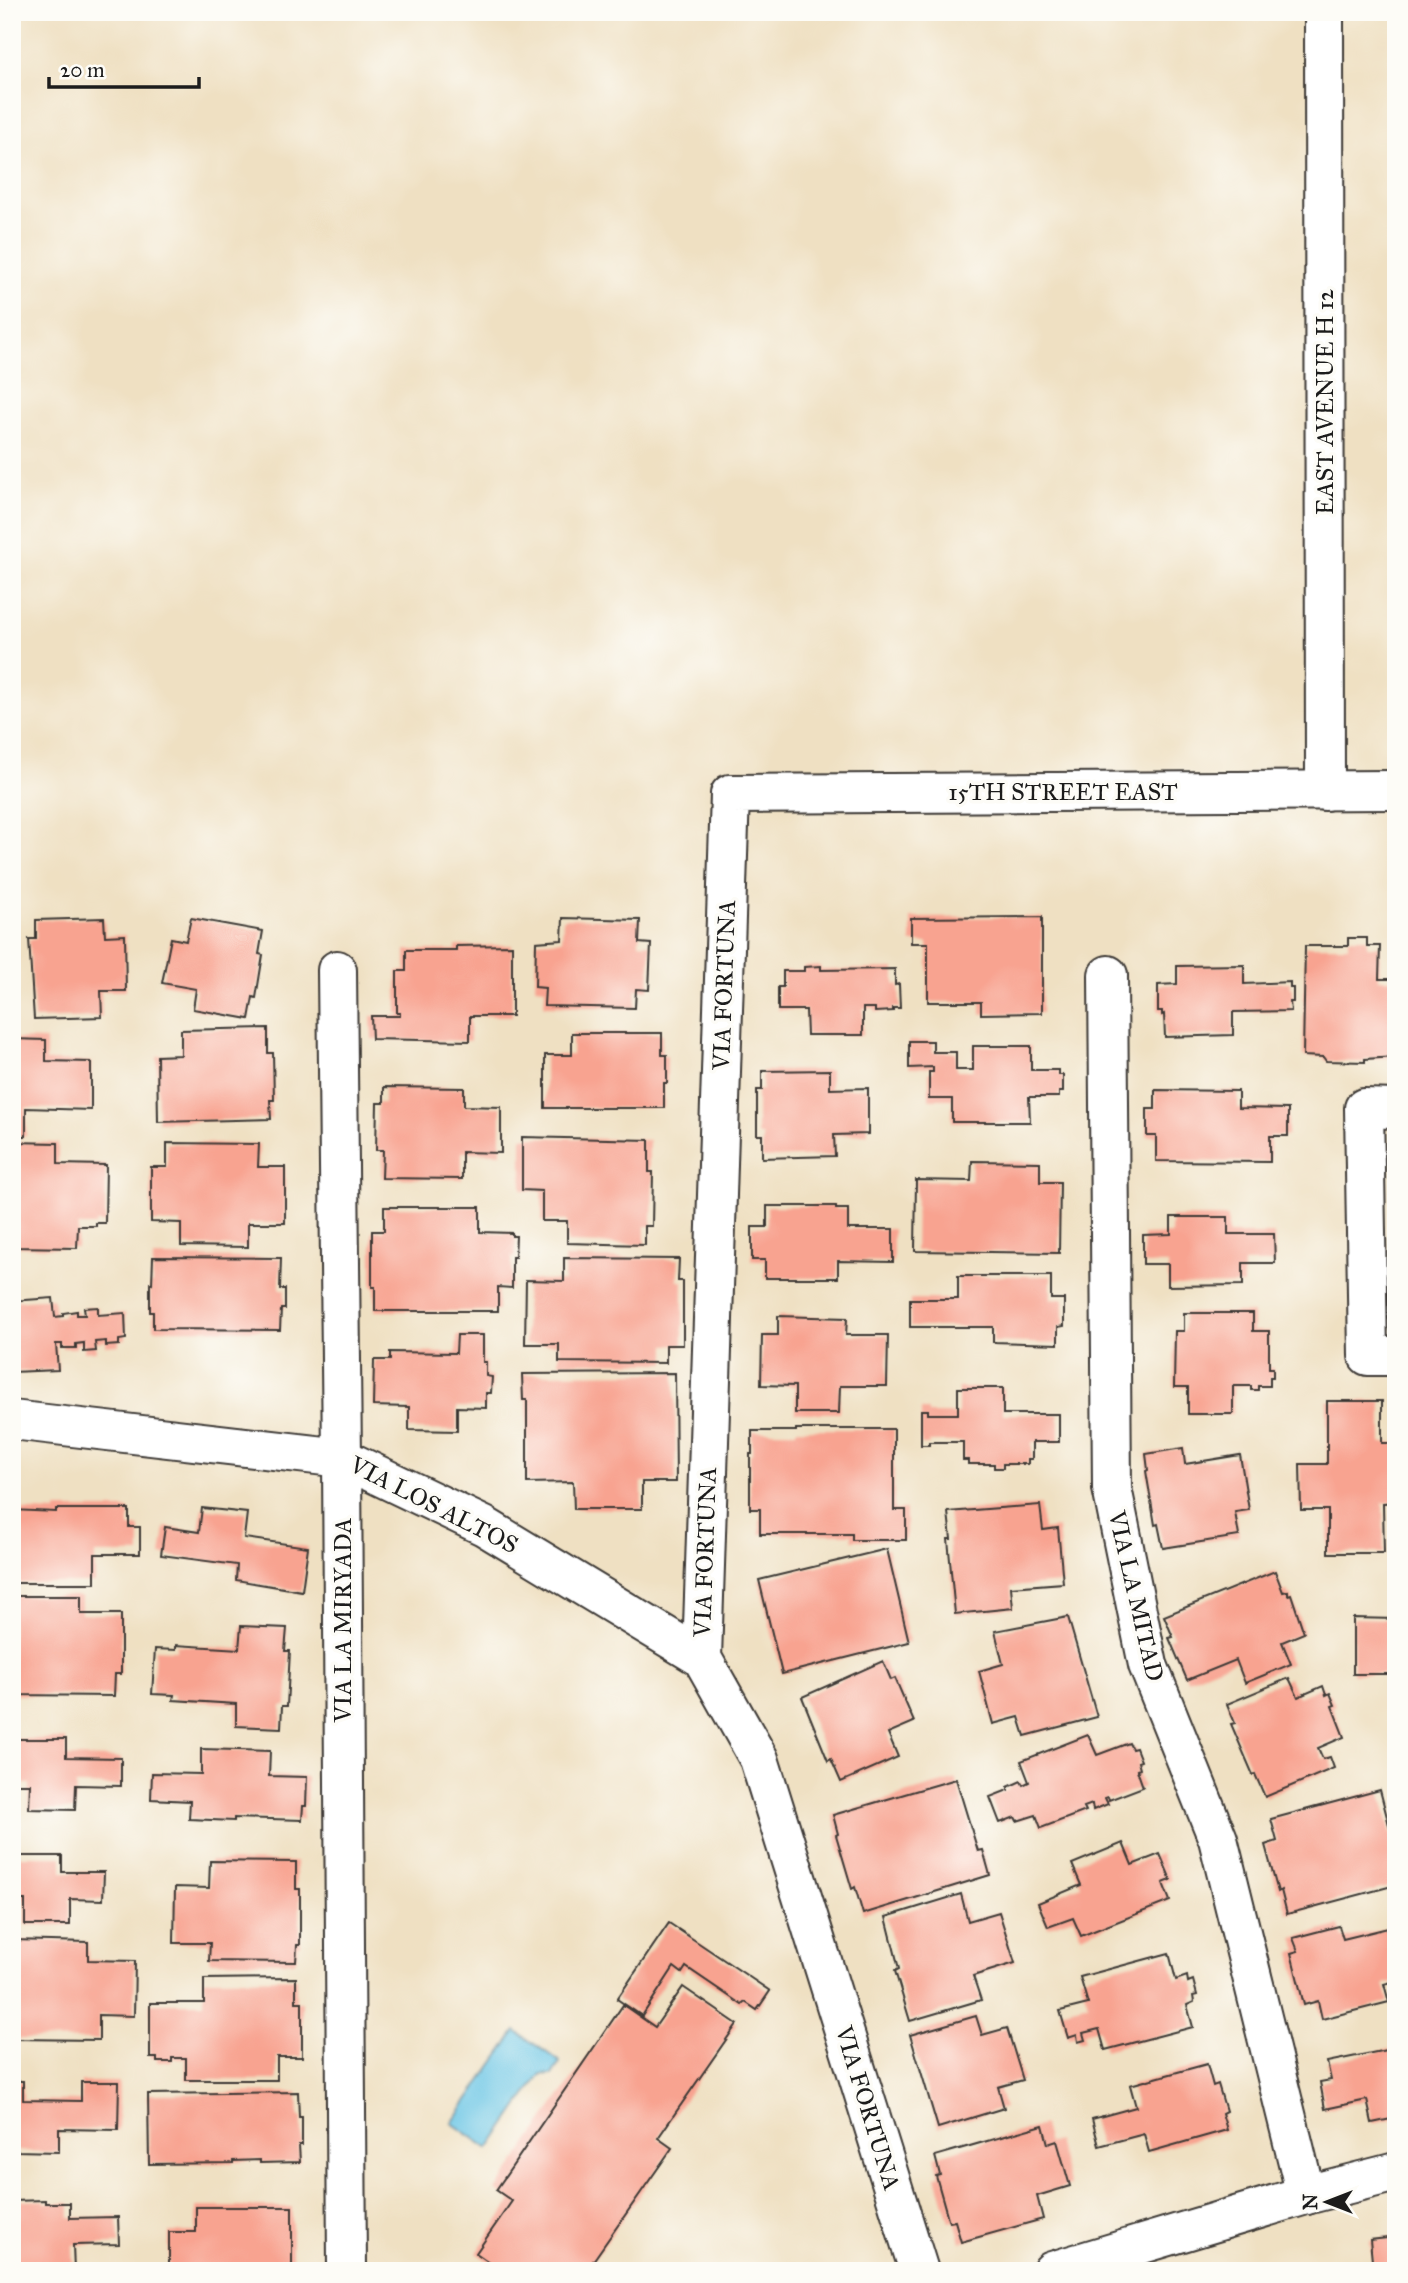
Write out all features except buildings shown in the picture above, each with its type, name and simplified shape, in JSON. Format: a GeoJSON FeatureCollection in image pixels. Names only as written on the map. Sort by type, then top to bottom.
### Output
{"type":"FeatureCollection","features":[{"type":"Feature","properties":{"kind":"street","name":"EAST AVENUE H 12"},"geometry":{"type":"LineString","coordinates":[[1324,12],[1325,791]]}},
{"type":"Feature","properties":{"kind":"street","name":"15TH STREET EAST"},"geometry":{"type":"LineString","coordinates":[[730,794],[1396,790]]}},
{"type":"Feature","properties":{"kind":"street","name":"VIA FORTUNA"},"geometry":{"type":"LineString","coordinates":[[730,794],[702,1658],[759,1759],[919,2271]]}},
{"type":"Feature","properties":{"kind":"street","name":"VIA LA MIRYADA"},"geometry":{"type":"LineString","coordinates":[[337,970],[347,2271]]}},
{"type":"Feature","properties":{"kind":"street","name":"VIA LA MITAD"},"geometry":{"type":"LineString","coordinates":[[1108,975],[1112,1488],[1148,1665],[1219,1839],[1306,2194]]}},
{"type":"Feature","properties":{"kind":"street"},"geometry":{"type":"LineString","coordinates":[[1396,1109],[1363,1108],[1368,1356],[1396,1356]]}},
{"type":"Feature","properties":{"kind":"street","name":"VIA LOS ALTOS"},"geometry":{"type":"LineString","coordinates":[[12,1420],[342,1458],[484,1526],[702,1658]]}},
{"type":"Feature","properties":{"kind":"street"},"geometry":{"type":"LineString","coordinates":[[1052,2271],[1306,2194],[1396,2172]]}},
{"type":"Feature","properties":{"kind":"water"},"geometry":{"type":"Polygon","coordinates":[[[516,2031],[560,2062],[552,2075],[541,2074],[489,2149],[452,2123],[516,2031]]]}}]}
